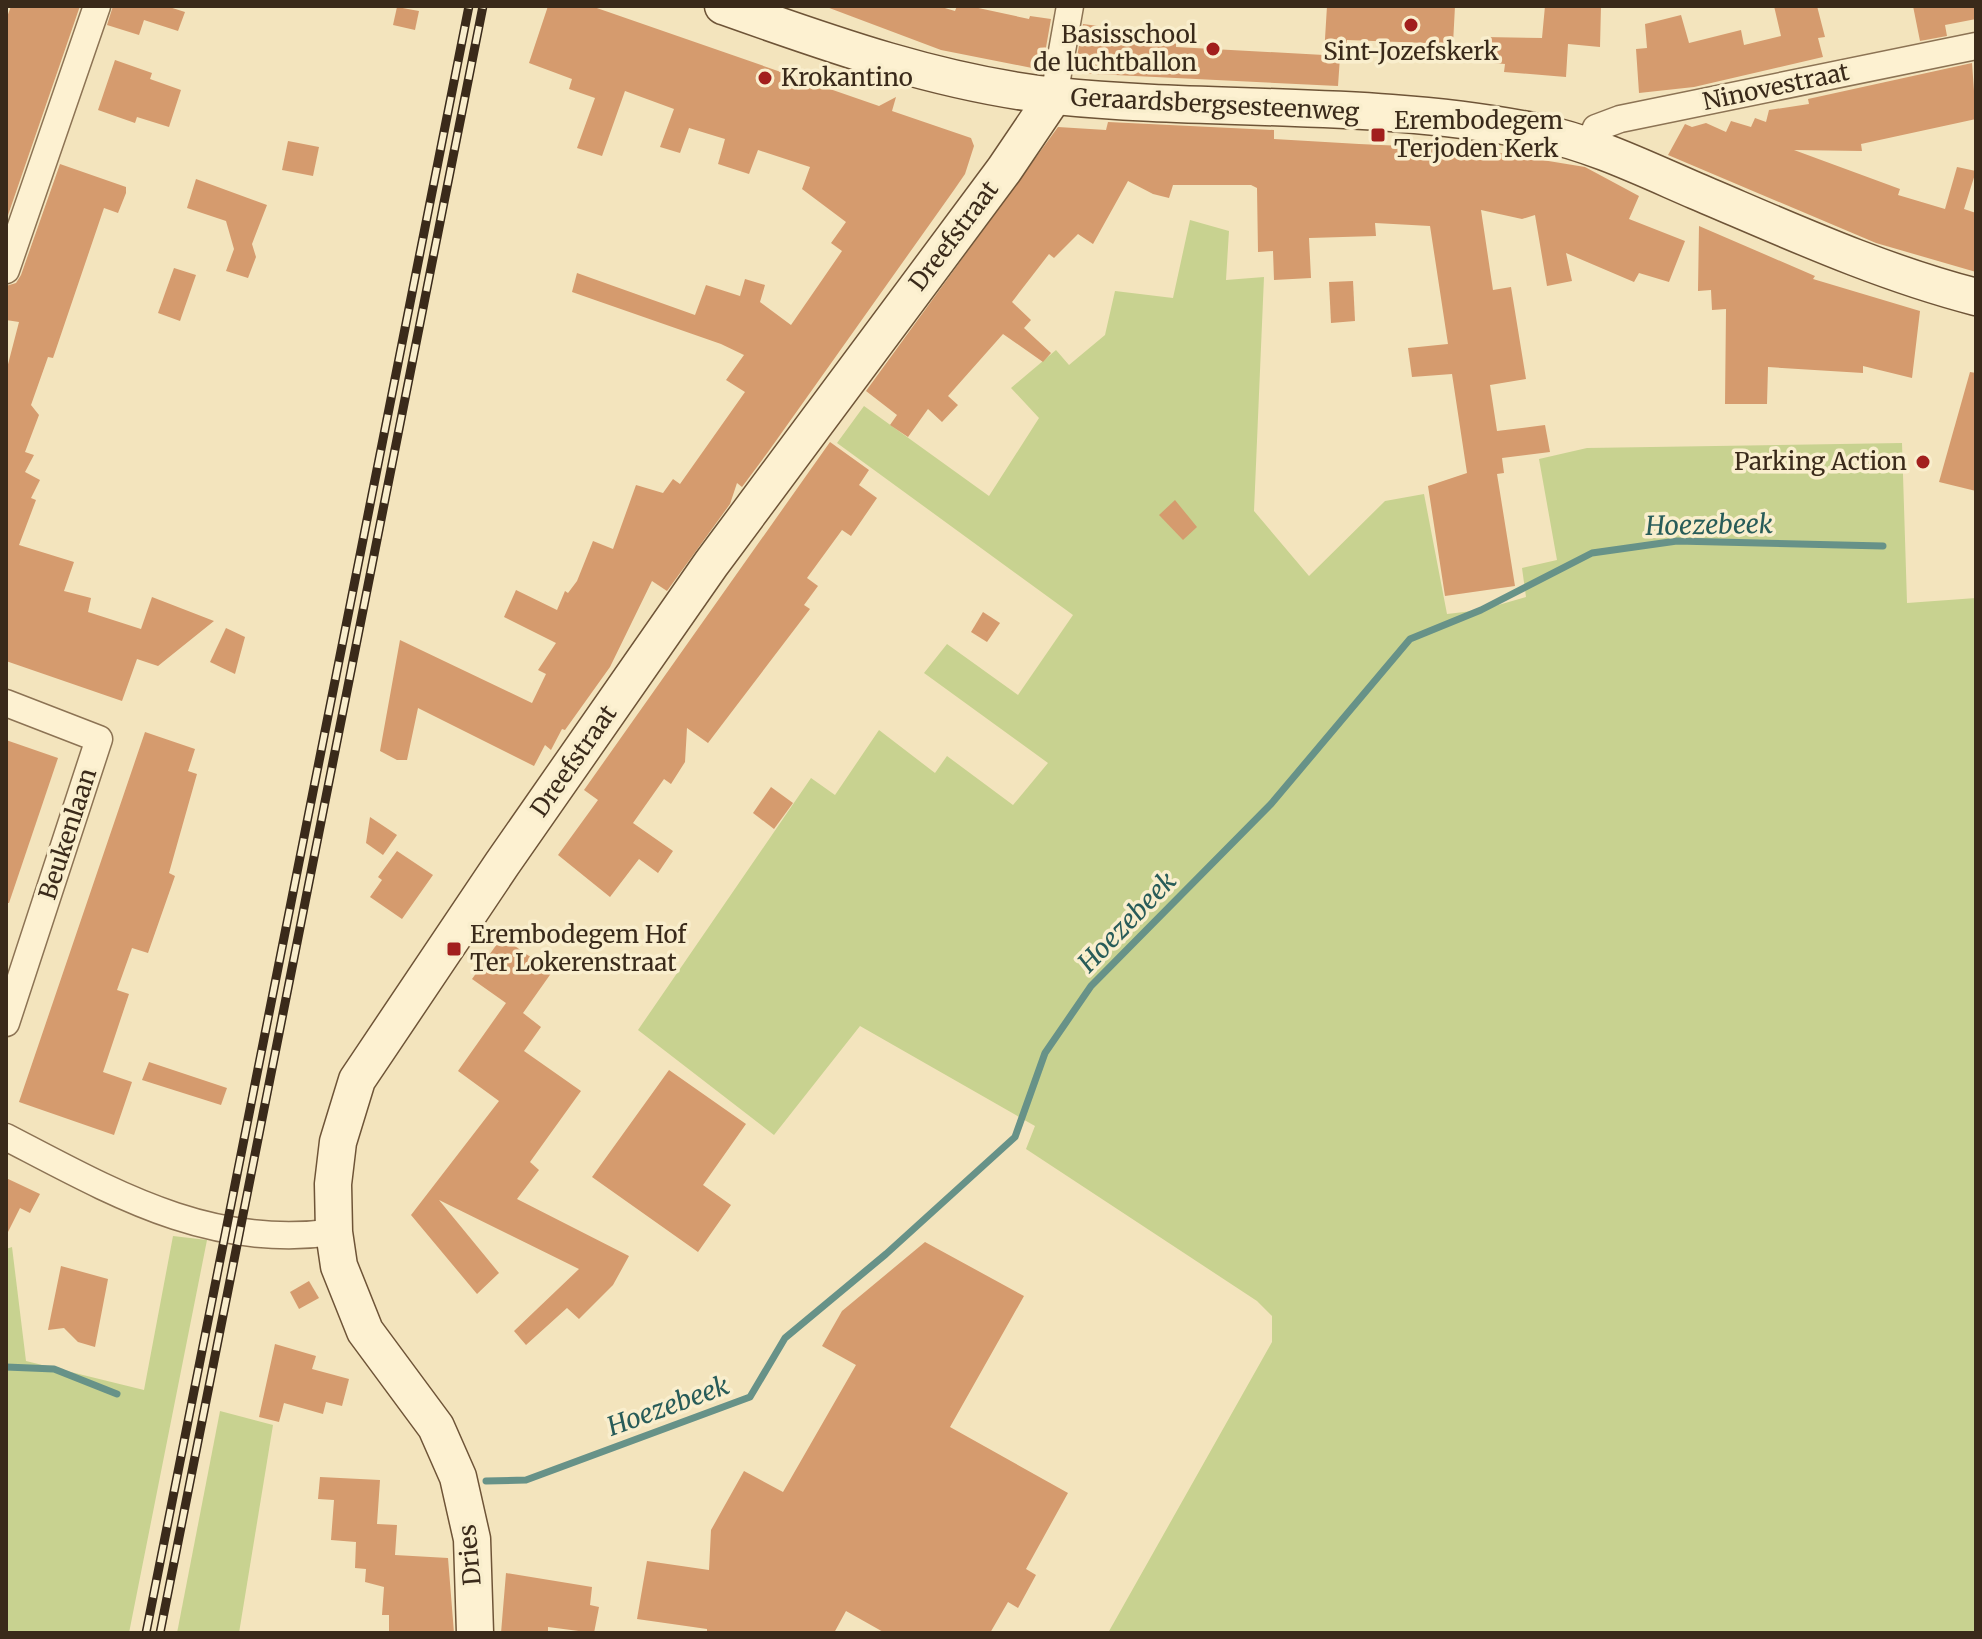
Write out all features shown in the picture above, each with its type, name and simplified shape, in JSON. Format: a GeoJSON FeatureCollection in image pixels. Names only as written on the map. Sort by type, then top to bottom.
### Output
{"type":"FeatureCollection","features":[{"type":"Feature","properties":{"kind":"street"},"geometry":{"type":"LineString","coordinates":[[6,270],[97,6]]}},
{"type":"Feature","properties":{"kind":"street","name":"Geraardsbergsesteenweg"},"geometry":{"type":"LineString","coordinates":[[723,6],[935,74],[1054,96],[1471,122],[1539,132],[1588,146],[1825,246],[1935,287],[1976,297]]}},
{"type":"Feature","properties":{"kind":"street"},"geometry":{"type":"LineString","coordinates":[[1054,96],[1070,6]]}},
{"type":"Feature","properties":{"kind":"street","name":"Ninovestraat"},"geometry":{"type":"LineString","coordinates":[[1588,146],[1596,128],[1620,119],[1976,46]]}},
{"type":"Feature","properties":{"kind":"street","name":"Dreefstraat"},"geometry":{"type":"LineString","coordinates":[[458,1477],[436,1427],[365,1331],[348,1295],[334,1232],[338,1142],[357,1080],[502,864],[711,564],[1004,170],[1054,96]]}},
{"type":"Feature","properties":{"kind":"street","name":"Beukenlaan"},"geometry":{"type":"LineString","coordinates":[[6,703],[99,739],[6,1023]]}},
{"type":"Feature","properties":{"kind":"street"},"geometry":{"type":"LineString","coordinates":[[6,1137],[125,1198],[180,1219],[279,1238],[334,1232]]}},
{"type":"Feature","properties":{"kind":"street","name":"Dries"},"geometry":{"type":"LineString","coordinates":[[458,1477],[472,1539],[475,1633]]}},
{"type":"Feature","properties":{"kind":"green space"},"geometry":{"type":"Polygon","coordinates":[[[1190,220],[1229,231],[1226,280],[1264,277],[1254,511],[1309,576],[1385,501],[1424,494],[1447,614],[1481,610],[1526,597],[1522,568],[1557,560],[1539,459],[1587,448],[1902,443],[1907,603],[1976,598],[1976,1633],[1108,1633],[1272,1342],[1272,1316],[1257,1301],[1026,1149],[1035,1126],[860,1026],[774,1135],[638,1030],[811,778],[835,795],[879,730],[935,773],[947,756],[1013,805],[1048,763],[924,673],[947,644],[1018,695],[1073,615],[837,443],[864,406],[989,496],[1039,418],[1011,388],[1056,350],[1069,365],[1105,335],[1115,291],[1173,298],[1190,220]]]}},
{"type":"Feature","properties":{"kind":"green space"},"geometry":{"type":"Polygon","coordinates":[[[173,1236],[207,1240],[129,1633],[6,1633],[6,1249],[12,1247],[26,1361],[144,1390],[173,1236]]]}},
{"type":"Feature","properties":{"kind":"green space"},"geometry":{"type":"Polygon","coordinates":[[[220,1411],[273,1425],[239,1633],[177,1633],[220,1411]]]}},
{"type":"Feature","properties":{"kind":"building"},"geometry":{"type":"Polygon","coordinates":[[[11,6],[80,6],[6,221],[6,20],[11,6]]]}},
{"type":"Feature","properties":{"kind":"building"},"geometry":{"type":"Polygon","coordinates":[[[113,6],[166,6],[185,12],[178,31],[144,20],[139,35],[107,25],[113,6]]]}},
{"type":"Feature","properties":{"kind":"building"},"geometry":{"type":"Polygon","coordinates":[[[548,6],[591,6],[879,106],[896,97],[892,111],[971,138],[974,146],[965,174],[954,190],[768,452],[742,487],[737,483],[730,504],[667,591],[652,581],[610,667],[565,730],[562,729],[551,750],[545,745],[534,766],[418,708],[407,760],[397,760],[380,751],[400,640],[532,703],[546,674],[538,670],[556,643],[504,617],[516,590],[557,610],[565,591],[568,593],[577,581],[593,541],[613,549],[636,485],[663,493],[673,479],[680,484],[745,392],[726,380],[744,355],[721,344],[572,292],[577,273],[695,315],[706,285],[740,296],[745,279],[765,285],[760,302],[791,325],[842,251],[831,243],[846,222],[802,189],[810,167],[758,150],[749,174],[718,164],[725,139],[689,128],[680,153],[660,147],[674,109],[625,91],[602,156],[577,148],[595,98],[569,89],[572,79],[529,63],[548,6]]]}},
{"type":"Feature","properties":{"kind":"building"},"geometry":{"type":"Polygon","coordinates":[[[824,6],[938,6],[955,11],[957,6],[969,6],[1029,19],[1030,16],[1051,19],[1042,70],[941,50],[824,6]]]}},
{"type":"Feature","properties":{"kind":"building"},"geometry":{"type":"Polygon","coordinates":[[[1327,6],[1455,6],[1453,44],[1347,40],[1346,57],[1340,57],[1338,86],[1074,73],[1083,24],[1114,28],[1114,37],[1176,39],[1176,47],[1324,55],[1327,6]]]}},
{"type":"Feature","properties":{"kind":"building"},"geometry":{"type":"Polygon","coordinates":[[[1545,6],[1601,6],[1600,47],[1568,44],[1566,77],[1504,72],[1505,64],[1482,62],[1484,37],[1542,38],[1545,6]]]}},
{"type":"Feature","properties":{"kind":"building"},"geometry":{"type":"Polygon","coordinates":[[[1774,6],[1817,6],[1825,37],[1818,38],[1823,57],[1694,87],[1639,93],[1636,49],[1647,48],[1645,24],[1681,15],[1689,43],[1741,30],[1744,45],[1781,36],[1774,6]]]}},
{"type":"Feature","properties":{"kind":"building"},"geometry":{"type":"Polygon","coordinates":[[[1913,6],[1976,6],[1976,19],[1945,25],[1947,36],[1920,41],[1913,6]]]}},
{"type":"Feature","properties":{"kind":"building"},"geometry":{"type":"Polygon","coordinates":[[[397,7],[419,11],[415,30],[393,25],[397,7]]]}},
{"type":"Feature","properties":{"kind":"building"},"geometry":{"type":"Polygon","coordinates":[[[115,60],[152,73],[150,79],[181,90],[169,127],[137,117],[135,123],[98,110],[115,60]]]}},
{"type":"Feature","properties":{"kind":"building"},"geometry":{"type":"Polygon","coordinates":[[[1972,63],[1976,119],[1861,144],[1862,151],[1794,150],[1900,189],[1898,195],[1945,209],[1957,167],[1976,171],[1964,209],[1976,213],[1976,272],[1876,243],[1668,155],[1685,124],[1692,127],[1706,123],[1726,132],[1731,121],[1751,127],[1755,118],[1766,122],[1769,110],[1809,104],[1808,99],[1972,63]]]}},
{"type":"Feature","properties":{"kind":"building"},"geometry":{"type":"Polygon","coordinates":[[[1108,122],[1274,130],[1274,139],[1425,147],[1426,141],[1585,167],[1639,196],[1629,219],[1685,241],[1669,282],[1639,273],[1634,282],[1566,253],[1572,281],[1547,286],[1535,215],[1522,219],[1481,210],[1493,290],[1511,287],[1526,379],[1490,385],[1497,431],[1545,425],[1550,452],[1502,458],[1504,473],[1497,474],[1515,586],[1445,596],[1428,486],[1467,473],[1452,374],[1412,377],[1408,348],[1448,344],[1430,226],[1375,223],[1376,236],[1309,238],[1311,278],[1274,280],[1273,251],[1258,252],[1257,188],[1251,185],[1173,185],[1169,198],[1153,194],[1128,181],[1093,244],[1078,234],[1054,258],[1049,254],[1012,302],[1031,320],[1024,328],[1051,353],[1043,362],[1003,334],[948,396],[958,405],[942,422],[928,409],[908,437],[890,425],[897,415],[866,391],[1058,127],[1106,130],[1108,122]]]}},
{"type":"Feature","properties":{"kind":"building"},"geometry":{"type":"Polygon","coordinates":[[[288,141],[319,147],[313,176],[282,170],[288,141]]]}},
{"type":"Feature","properties":{"kind":"building"},"geometry":{"type":"Polygon","coordinates":[[[60,164],[126,187],[126,193],[118,213],[104,208],[53,358],[48,357],[31,405],[39,415],[25,452],[34,455],[25,472],[40,480],[31,498],[36,500],[19,545],[74,562],[64,591],[91,598],[88,612],[141,629],[152,597],[214,621],[158,666],[137,659],[122,701],[6,661],[6,372],[19,322],[6,320],[6,286],[16,283],[21,275],[60,164]]]}},
{"type":"Feature","properties":{"kind":"building"},"geometry":{"type":"Polygon","coordinates":[[[196,179],[267,205],[252,244],[256,257],[248,278],[226,271],[234,249],[226,221],[187,208],[196,179]]]}},
{"type":"Feature","properties":{"kind":"building"},"geometry":{"type":"Polygon","coordinates":[[[1699,226],[1815,276],[1813,279],[1920,311],[1912,378],[1863,366],[1863,373],[1768,367],[1767,404],[1725,404],[1726,309],[1712,310],[1711,290],[1698,291],[1699,226]]]}},
{"type":"Feature","properties":{"kind":"building"},"geometry":{"type":"Polygon","coordinates":[[[174,268],[196,275],[180,321],[158,313],[174,268]]]}},
{"type":"Feature","properties":{"kind":"building"},"geometry":{"type":"Polygon","coordinates":[[[1353,281],[1355,321],[1331,323],[1329,282],[1353,281]]]}},
{"type":"Feature","properties":{"kind":"building"},"geometry":{"type":"Polygon","coordinates":[[[1970,372],[1976,373],[1976,491],[1939,482],[1970,372]]]}},
{"type":"Feature","properties":{"kind":"building"},"geometry":{"type":"Polygon","coordinates":[[[830,442],[869,470],[859,485],[877,498],[851,536],[842,530],[807,578],[818,586],[804,605],[810,609],[708,743],[687,728],[685,762],[671,784],[664,779],[633,823],[673,851],[658,873],[639,859],[610,897],[558,855],[598,800],[584,790],[830,442]]]}},
{"type":"Feature","properties":{"kind":"building"},"geometry":{"type":"Polygon","coordinates":[[[1175,500],[1197,527],[1183,540],[1159,515],[1175,500]]]}},
{"type":"Feature","properties":{"kind":"building"},"geometry":{"type":"Polygon","coordinates":[[[983,612],[1000,623],[987,642],[971,632],[983,612]]]}},
{"type":"Feature","properties":{"kind":"building"},"geometry":{"type":"Polygon","coordinates":[[[226,628],[245,637],[235,674],[210,662],[226,628]]]}},
{"type":"Feature","properties":{"kind":"building"},"geometry":{"type":"Polygon","coordinates":[[[145,732],[195,749],[188,771],[197,774],[169,873],[175,876],[148,953],[132,948],[117,990],[129,994],[103,1072],[132,1082],[114,1135],[19,1102],[145,732]]]}},
{"type":"Feature","properties":{"kind":"building"},"geometry":{"type":"Polygon","coordinates":[[[6,740],[58,758],[9,903],[6,903],[6,740]]]}},
{"type":"Feature","properties":{"kind":"building"},"geometry":{"type":"Polygon","coordinates":[[[771,787],[793,803],[774,829],[753,813],[771,787]]]}},
{"type":"Feature","properties":{"kind":"building"},"geometry":{"type":"Polygon","coordinates":[[[370,817],[397,835],[383,855],[366,843],[370,817]]]}},
{"type":"Feature","properties":{"kind":"building"},"geometry":{"type":"Polygon","coordinates":[[[397,851],[433,875],[402,919],[370,897],[382,880],[378,877],[397,851]]]}},
{"type":"Feature","properties":{"kind":"building"},"geometry":{"type":"Polygon","coordinates":[[[502,937],[552,972],[523,1013],[541,1027],[524,1051],[581,1091],[530,1162],[539,1170],[517,1199],[629,1256],[613,1285],[579,1319],[567,1308],[526,1345],[514,1331],[579,1269],[439,1200],[499,1273],[477,1294],[411,1215],[499,1101],[458,1071],[506,1003],[472,979],[502,937]]]}},
{"type":"Feature","properties":{"kind":"building"},"geometry":{"type":"Polygon","coordinates":[[[149,1062],[227,1088],[221,1105],[142,1080],[149,1062]]]}},
{"type":"Feature","properties":{"kind":"building"},"geometry":{"type":"Polygon","coordinates":[[[669,1070],[746,1124],[703,1185],[731,1205],[698,1252],[592,1177],[669,1070]]]}},
{"type":"Feature","properties":{"kind":"building"},"geometry":{"type":"Polygon","coordinates":[[[6,1178],[40,1194],[30,1213],[20,1208],[6,1236],[6,1178]]]}},
{"type":"Feature","properties":{"kind":"building"},"geometry":{"type":"Polygon","coordinates":[[[925,1242],[1024,1296],[950,1427],[1068,1493],[1026,1569],[1036,1575],[1018,1608],[1008,1602],[990,1633],[885,1633],[846,1611],[834,1633],[707,1633],[707,1629],[637,1619],[647,1561],[709,1570],[711,1530],[744,1471],[783,1492],[856,1365],[822,1346],[842,1311],[925,1242]]]}},
{"type":"Feature","properties":{"kind":"building"},"geometry":{"type":"Polygon","coordinates":[[[61,1266],[108,1279],[95,1347],[78,1342],[64,1328],[48,1330],[61,1266]]]}},
{"type":"Feature","properties":{"kind":"building"},"geometry":{"type":"Polygon","coordinates":[[[309,1281],[319,1298],[299,1309],[290,1292],[309,1281]]]}},
{"type":"Feature","properties":{"kind":"building"},"geometry":{"type":"Polygon","coordinates":[[[275,1344],[316,1356],[312,1369],[349,1379],[342,1406],[326,1402],[323,1414],[284,1403],[279,1422],[259,1417],[275,1344]]]}},
{"type":"Feature","properties":{"kind":"building"},"geometry":{"type":"Polygon","coordinates":[[[320,1477],[380,1480],[377,1524],[397,1525],[395,1555],[448,1558],[454,1633],[389,1633],[389,1615],[382,1615],[384,1587],[365,1582],[366,1569],[355,1568],[356,1542],[331,1540],[334,1500],[318,1499],[320,1477]]]}},
{"type":"Feature","properties":{"kind":"building"},"geometry":{"type":"Polygon","coordinates":[[[506,1573],[592,1587],[590,1605],[599,1607],[594,1633],[548,1627],[548,1633],[501,1633],[506,1573]]]}},
{"type":"Feature","properties":{"kind":"waterway","name":"Hoezebeek"},"geometry":{"type":"LineString","coordinates":[[486,1481],[526,1480],[750,1397],[785,1338],[886,1254],[1015,1137],[1045,1053],[1091,986],[1271,804],[1410,639],[1481,610],[1592,553],[1677,541],[1883,546]]}},
{"type":"Feature","properties":{"kind":"waterway","name":"Hoezebeek"},"geometry":{"type":"LineString","coordinates":[[6,1367],[54,1369],[117,1394]]}},
{"type":"Feature","properties":{"kind":"railway"},"geometry":{"type":"LineString","coordinates":[[146,1633],[469,6]]}},
{"type":"Feature","properties":{"kind":"railway"},"geometry":{"type":"LineString","coordinates":[[160,1633],[483,6]]}},
{"type":"Feature","properties":{"kind":"place","name":"Sint-Jozefskerk"},"geometry":{"type":"Point","coordinates":[1411,25]}},
{"type":"Feature","properties":{"kind":"place","name":"Basisschool de luchtballon"},"geometry":{"type":"Point","coordinates":[1213,49]}},
{"type":"Feature","properties":{"kind":"place","name":"Krokantino"},"geometry":{"type":"Point","coordinates":[765,78]}},
{"type":"Feature","properties":{"kind":"place","name":"Erembodegem Terjoden Kerk"},"geometry":{"type":"Point","coordinates":[1378,135]}},
{"type":"Feature","properties":{"kind":"place","name":"Parking Action"},"geometry":{"type":"Point","coordinates":[1923,462]}},
{"type":"Feature","properties":{"kind":"place","name":"Erembodegem Hof Ter Lokerenstraat"},"geometry":{"type":"Point","coordinates":[454,949]}}]}
